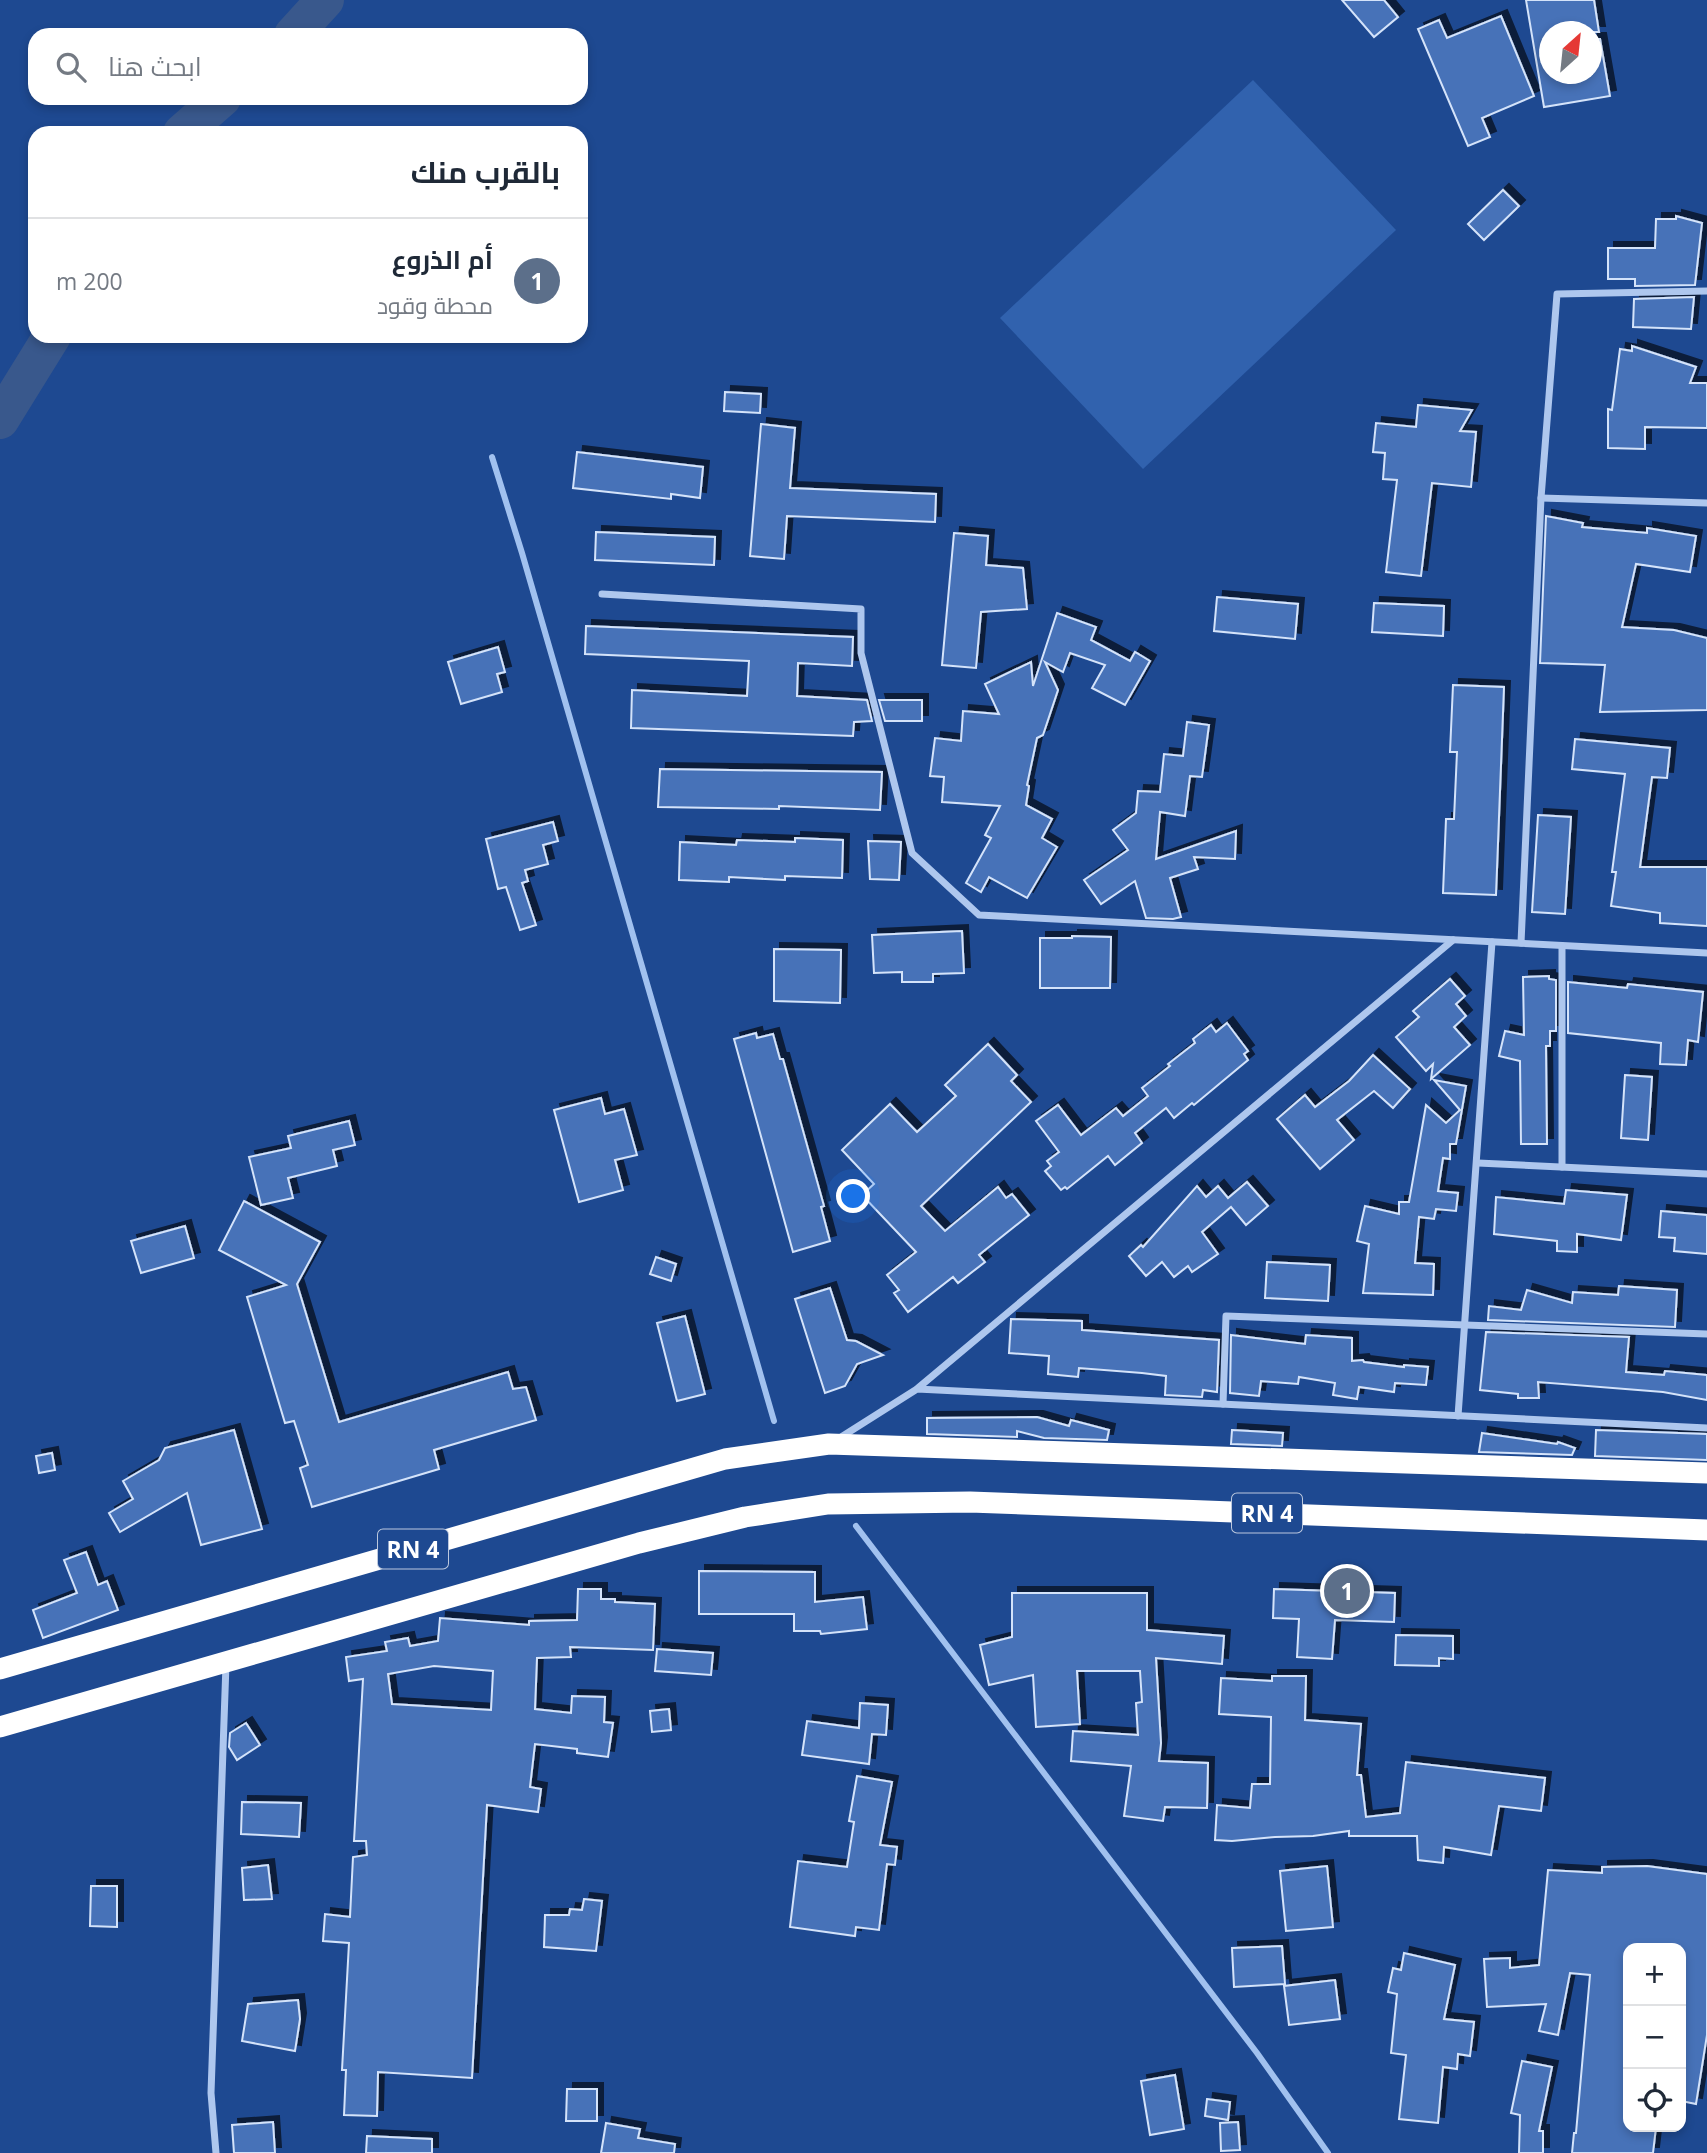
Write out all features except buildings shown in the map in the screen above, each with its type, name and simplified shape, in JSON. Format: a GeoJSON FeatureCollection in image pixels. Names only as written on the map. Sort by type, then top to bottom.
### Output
{"type":"FeatureCollection","features":[{"type":"Feature","properties":{"kind":"highway","name":"RN 4"},"geometry":{"type":"LineString","coordinates":[[0,1669],[726,1459],[829,1444],[1707,1473]]}},
{"type":"Feature","properties":{"kind":"highway","name":"RN 4"},"geometry":{"type":"LineString","coordinates":[[0,1727],[639,1543],[745,1517],[828,1504],[970,1502],[1707,1530]]}},
{"type":"Feature","properties":{"kind":"street"},"geometry":{"type":"LineString","coordinates":[[1521,943],[1541,498],[1557,294],[1707,291]]}},
{"type":"Feature","properties":{"kind":"street"},"geometry":{"type":"LineString","coordinates":[[1541,498],[1707,503]]}},
{"type":"Feature","properties":{"kind":"street"},"geometry":{"type":"LineString","coordinates":[[602,594],[861,609],[861,653],[912,853],[979,915],[1707,953]]}},
{"type":"Feature","properties":{"kind":"street"},"geometry":{"type":"LineString","coordinates":[[829,1444],[917,1389],[1453,940]]}},
{"type":"Feature","properties":{"kind":"street"},"geometry":{"type":"LineString","coordinates":[[1458,1416],[1492,942]]}},
{"type":"Feature","properties":{"kind":"street"},"geometry":{"type":"LineString","coordinates":[[1562,946],[1562,1167]]}},
{"type":"Feature","properties":{"kind":"street"},"geometry":{"type":"LineString","coordinates":[[1478,1163],[1707,1174]]}},
{"type":"Feature","properties":{"kind":"street"},"geometry":{"type":"LineString","coordinates":[[1223,1404],[1226,1316],[1707,1334]]}},
{"type":"Feature","properties":{"kind":"street"},"geometry":{"type":"LineString","coordinates":[[917,1389],[1707,1428]]}},
{"type":"Feature","properties":{"kind":"street"},"geometry":{"type":"LineString","coordinates":[[216,2153],[211,2093],[226,1662]]}},
{"type":"Feature","properties":{"kind":"shaded area"},"geometry":{"type":"Polygon","coordinates":[[[1253,80],[1396,230],[1143,469],[1000,318],[1253,80]]]}},
{"type":"Feature","properties":{"kind":"waterway"},"geometry":{"type":"LineString","coordinates":[[299,28],[325,0]]}},
{"type":"Feature","properties":{"kind":"waterway"},"geometry":{"type":"LineString","coordinates":[[190,126],[214,105]]}},
{"type":"Feature","properties":{"kind":"waterway"},"geometry":{"type":"LineString","coordinates":[[0,420],[48,343]]}},
{"type":"Feature","properties":{"kind":"waterway"},"geometry":{"type":"LineString","coordinates":[[492,457],[774,1421]]}},
{"type":"Feature","properties":{"kind":"waterway"},"geometry":{"type":"LineString","coordinates":[[856,1526],[1257,2053],[1328,2153]]}},
{"type":"Feature","properties":{"kind":"place","name":"أم الذروع"},"geometry":{"type":"Point","coordinates":[1347,1591]}}]}
